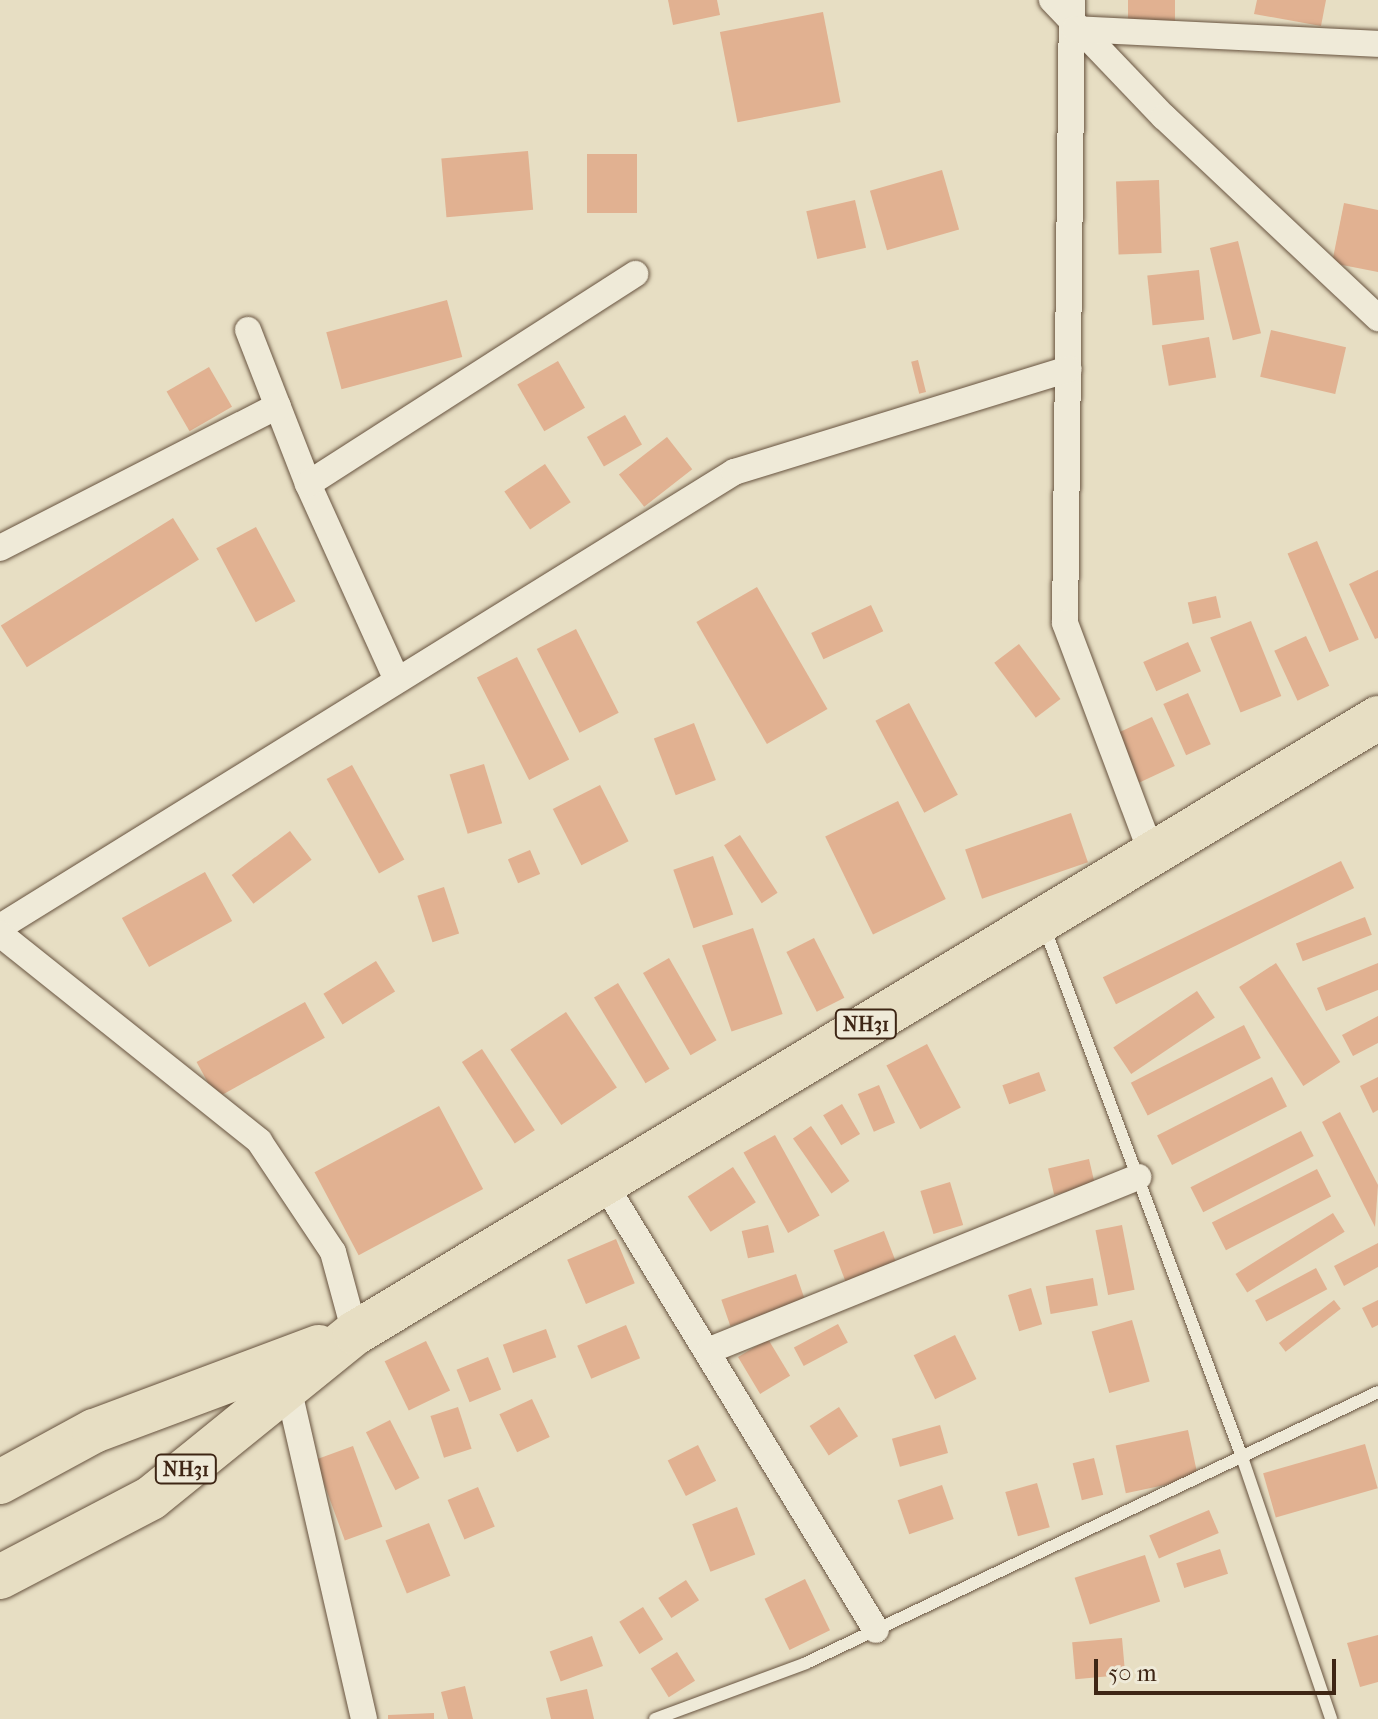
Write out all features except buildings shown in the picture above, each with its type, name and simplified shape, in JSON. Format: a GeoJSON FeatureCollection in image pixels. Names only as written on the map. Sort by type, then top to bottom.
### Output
{"type":"FeatureCollection","features":[{"type":"Feature","properties":{"kind":"highway","name":"NH31"},"geometry":{"type":"LineString","coordinates":[[0,1577],[151,1498],[355,1333],[1378,718]]}},
{"type":"Feature","properties":{"kind":"highway","name":"NH31"},"geometry":{"type":"LineString","coordinates":[[0,1482],[94,1431],[355,1333]]}},
{"type":"Feature","properties":{"kind":"street"},"geometry":{"type":"LineString","coordinates":[[1052,0],[1075,29],[1378,318]]}},
{"type":"Feature","properties":{"kind":"street"},"geometry":{"type":"LineString","coordinates":[[1072,0],[1075,29],[1065,623],[1151,852]]}},
{"type":"Feature","properties":{"kind":"street"},"geometry":{"type":"LineString","coordinates":[[1075,29],[1378,44]]}},
{"type":"Feature","properties":{"kind":"street"},"geometry":{"type":"LineString","coordinates":[[308,484],[635,274]]}},
{"type":"Feature","properties":{"kind":"street"},"geometry":{"type":"LineString","coordinates":[[248,330],[308,484],[397,680]]}},
{"type":"Feature","properties":{"kind":"street"},"geometry":{"type":"LineString","coordinates":[[0,927],[734,472],[1068,369]]}},
{"type":"Feature","properties":{"kind":"street"},"geometry":{"type":"LineString","coordinates":[[0,548],[278,406]]}},
{"type":"Feature","properties":{"kind":"street"},"geometry":{"type":"LineString","coordinates":[[0,934],[259,1141],[333,1252],[355,1333]]}},
{"type":"Feature","properties":{"kind":"street"},"geometry":{"type":"LineString","coordinates":[[710,1350],[1138,1177]]}},
{"type":"Feature","properties":{"kind":"street"},"geometry":{"type":"LineString","coordinates":[[604,1183],[710,1350],[876,1630]]}},
{"type":"Feature","properties":{"kind":"street"},"geometry":{"type":"LineString","coordinates":[[288,1387],[364,1719]]}},
{"type":"Feature","properties":{"kind":"lane"},"geometry":{"type":"LineString","coordinates":[[1041,918],[1242,1457],[1331,1719]]}},
{"type":"Feature","properties":{"kind":"lane"},"geometry":{"type":"LineString","coordinates":[[655,1719],[806,1663],[1378,1392]]}}]}
